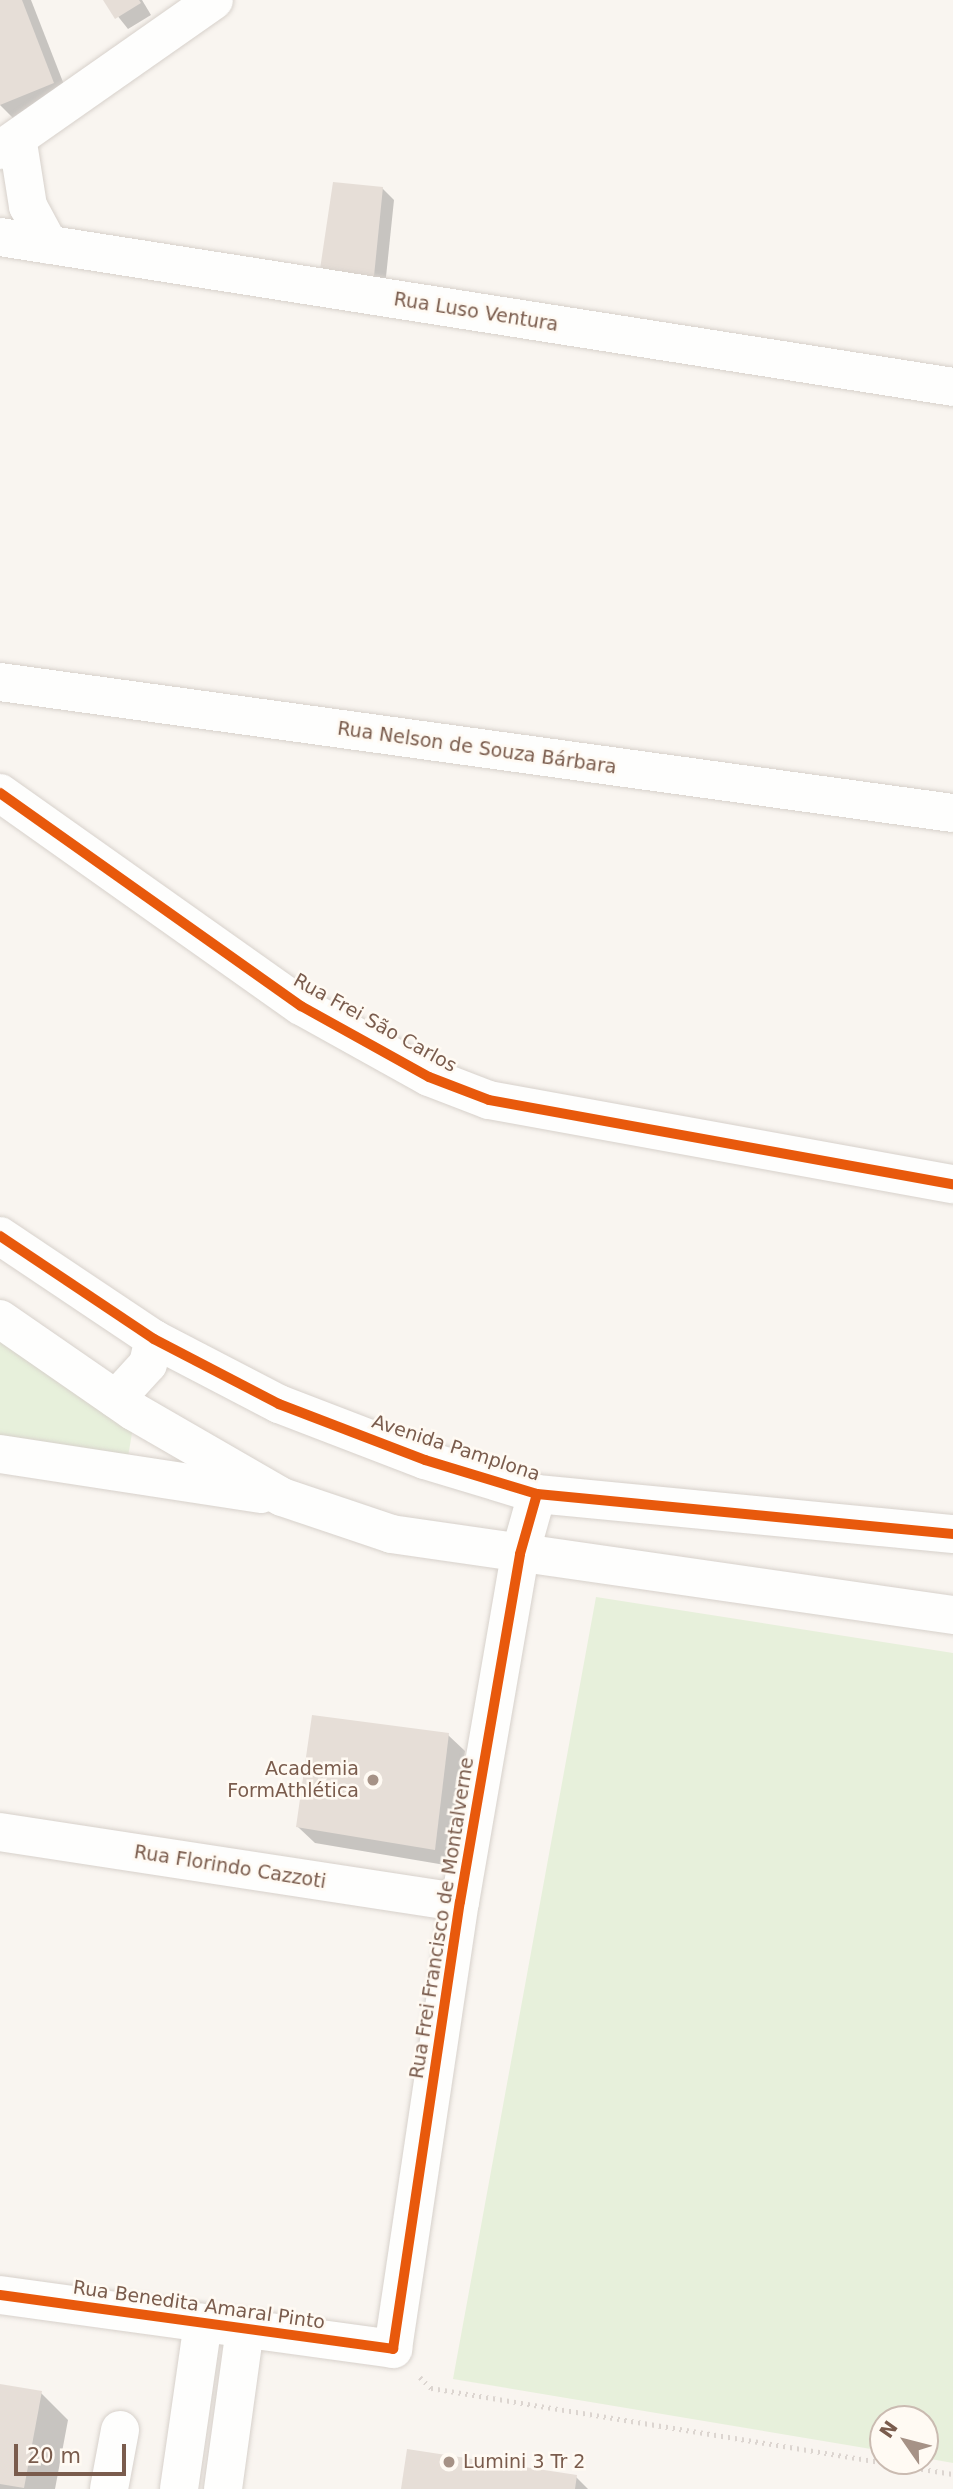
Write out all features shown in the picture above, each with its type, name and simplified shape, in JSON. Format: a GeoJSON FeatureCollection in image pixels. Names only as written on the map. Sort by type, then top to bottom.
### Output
{"type":"FeatureCollection","features":[{"type":"Feature","properties":{"kind":"street"},"geometry":{"type":"LineString","coordinates":[[49,245],[28,206],[9,146],[214,0]]}},
{"type":"Feature","properties":{"kind":"street","name":"Rua Luso Ventura"},"geometry":{"type":"LineString","coordinates":[[0,237],[953,387]]}},
{"type":"Feature","properties":{"kind":"street","name":"Rua Nelson de Souza Bárbara"},"geometry":{"type":"LineString","coordinates":[[0,682],[953,813]]}},
{"type":"Feature","properties":{"kind":"street","name":"Rua Frei São Carlos"},"geometry":{"type":"LineString","coordinates":[[0,793],[301,1006],[429,1077],[489,1100],[953,1184]]}},
{"type":"Feature","properties":{"kind":"street","name":"Avenida Pamplona"},"geometry":{"type":"LineString","coordinates":[[0,1236],[16,1266],[154,1339],[279,1404],[425,1460],[537,1494],[953,1534]]}},
{"type":"Feature","properties":{"kind":"street"},"geometry":{"type":"LineString","coordinates":[[0,1319],[116,1399],[282,1497]]}},
{"type":"Feature","properties":{"kind":"street"},"geometry":{"type":"LineString","coordinates":[[116,1399],[148,1364],[154,1339]]}},
{"type":"Feature","properties":{"kind":"street"},"geometry":{"type":"LineString","coordinates":[[0,1454],[282,1497],[391,1534],[953,1615]]}},
{"type":"Feature","properties":{"kind":"street","name":"Rua Frei Francisco de Montalverne"},"geometry":{"type":"LineString","coordinates":[[393,2349],[460,1902],[520,1554],[537,1494]]}},
{"type":"Feature","properties":{"kind":"street","name":"Rua Florindo Cazzoti"},"geometry":{"type":"LineString","coordinates":[[0,1832],[460,1902]]}},
{"type":"Feature","properties":{"kind":"street","name":"Rua Benedita Amaral Pinto"},"geometry":{"type":"LineString","coordinates":[[0,2295],[393,2349]]}},
{"type":"Feature","properties":{"kind":"street"},"geometry":{"type":"LineString","coordinates":[[179,2489],[203,2323]]}},
{"type":"Feature","properties":{"kind":"street"},"geometry":{"type":"LineString","coordinates":[[223,2489],[245,2329]]}},
{"type":"Feature","properties":{"kind":"street"},"geometry":{"type":"LineString","coordinates":[[109,2489],[120,2430]]}},
{"type":"Feature","properties":{"kind":"path"},"geometry":{"type":"LineString","coordinates":[[393,2349],[431,2388],[953,2474]]}},
{"type":"Feature","properties":{"kind":"green space"},"geometry":{"type":"Polygon","coordinates":[[[0,1340],[133,1427],[128,1457],[0,1439],[0,1340]]]}},
{"type":"Feature","properties":{"kind":"green space"},"geometry":{"type":"Polygon","coordinates":[[[596,1597],[953,1653],[953,2463],[939,2460],[939,2405],[869,2405],[869,2449],[453,2379],[596,1597]]]}},
{"type":"Feature","properties":{"kind":"building"},"geometry":{"type":"Polygon","coordinates":[[[0,0],[22,0],[54,83],[0,105],[0,0]]]}},
{"type":"Feature","properties":{"kind":"building"},"geometry":{"type":"Polygon","coordinates":[[[103,0],[139,0],[141,3],[115,19],[103,0]]]}},
{"type":"Feature","properties":{"kind":"building"},"geometry":{"type":"Polygon","coordinates":[[[333,182],[383,187],[373,286],[319,276],[333,182]]]}},
{"type":"Feature","properties":{"kind":"building","name":"Academia FormAthlética"},"geometry":{"type":"Polygon","coordinates":[[[312,1715],[449,1733],[435,1850],[296,1827],[312,1715]]]}},
{"type":"Feature","properties":{"kind":"building"},"geometry":{"type":"Polygon","coordinates":[[[0,2384],[42,2391],[24,2488],[0,2484],[0,2384]]]}},
{"type":"Feature","properties":{"kind":"building","name":"Lumini 3 Tr 2"},"geometry":{"type":"Polygon","coordinates":[[[407,2449],[577,2475],[575,2489],[401,2489],[407,2449]]]}},
{"type":"Feature","properties":{"kind":"cycle path"},"geometry":{"type":"LineString","coordinates":[[0,793],[301,1006],[429,1077],[489,1100],[953,1184]]}},
{"type":"Feature","properties":{"kind":"cycle path"},"geometry":{"type":"LineString","coordinates":[[0,1236],[154,1339],[279,1404],[425,1460],[537,1494],[953,1534]]}},
{"type":"Feature","properties":{"kind":"cycle path"},"geometry":{"type":"LineString","coordinates":[[0,2295],[393,2349],[460,1902],[520,1554],[537,1494]]}},
{"type":"Feature","properties":{"kind":"place","name":"Academia FormAthlética"},"geometry":{"type":"Point","coordinates":[373,1780]}},
{"type":"Feature","properties":{"kind":"place","name":"Lumini 3 Tr 2"},"geometry":{"type":"Point","coordinates":[449,2462]}}]}
